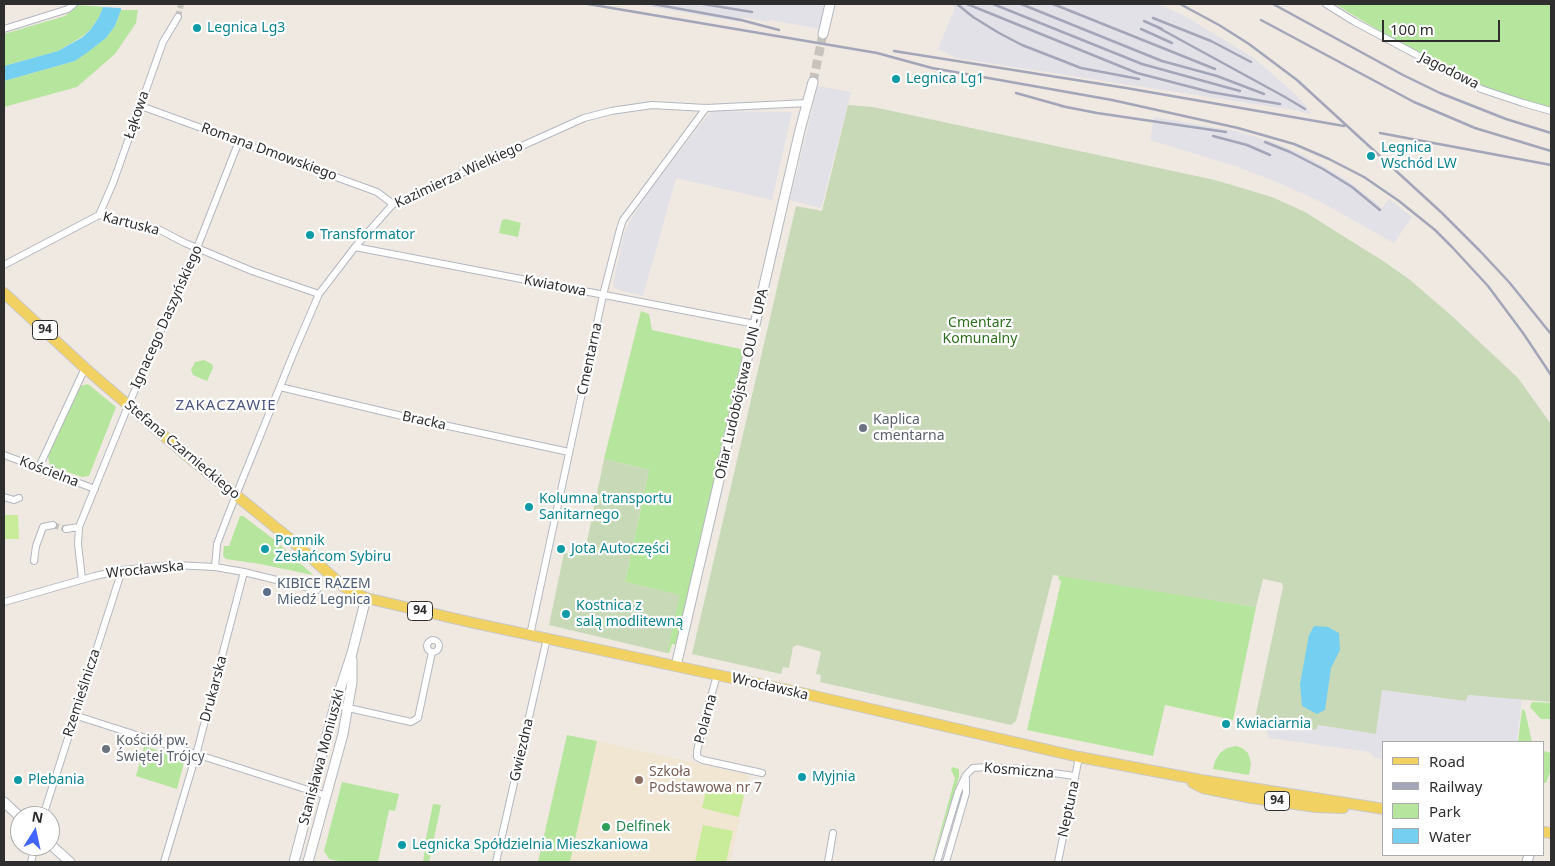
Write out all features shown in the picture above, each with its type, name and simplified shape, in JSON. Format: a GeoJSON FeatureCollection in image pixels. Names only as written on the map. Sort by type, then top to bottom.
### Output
{"type":"FeatureCollection","features":[{"type":"Feature","properties":{"kind":"main road","name":"Stefana Czarnieckiego"},"geometry":{"type":"LineString","coordinates":[[4,293],[128,406],[290,539],[344,587],[366,598]]}},
{"type":"Feature","properties":{"kind":"main road","name":"Wrocławska"},"geometry":{"type":"LineString","coordinates":[[366,598],[1080,757],[1174,775],[1382,810]]}},
{"type":"Feature","properties":{"kind":"street"},"geometry":{"type":"LineString","coordinates":[[4,29],[68,10],[74,4]]}},
{"type":"Feature","properties":{"kind":"street"},"geometry":{"type":"LineString","coordinates":[[823,34],[830,4]]}},
{"type":"Feature","properties":{"kind":"street","name":"Jagodowa"},"geometry":{"type":"LineString","coordinates":[[1326,4],[1355,22],[1481,88],[1551,111]]}},
{"type":"Feature","properties":{"kind":"street","name":"Łąkowa"},"geometry":{"type":"LineString","coordinates":[[99,215],[113,182],[163,42],[178,17]]}},
{"type":"Feature","properties":{"kind":"street","name":"Ofiar Ludobójstwa OUN - UPA"},"geometry":{"type":"LineString","coordinates":[[676,666],[813,82]]}},
{"type":"Feature","properties":{"kind":"street","name":"Kazimierza Wielkiego"},"geometry":{"type":"LineString","coordinates":[[215,567],[217,544],[319,294],[355,247],[393,204],[584,118],[611,111],[652,105],[706,108],[808,103]]}},
{"type":"Feature","properties":{"kind":"street","name":"Romana Dmowskiego"},"geometry":{"type":"LineString","coordinates":[[141,106],[377,192],[393,204]]}},
{"type":"Feature","properties":{"kind":"street","name":"Cmentarna"},"geometry":{"type":"LineString","coordinates":[[530,634],[603,295],[623,220],[706,108]]}},
{"type":"Feature","properties":{"kind":"street","name":"Ignacego Daszyńskiego"},"geometry":{"type":"LineString","coordinates":[[82,579],[78,544],[79,527],[128,406],[197,248],[239,141]]}},
{"type":"Feature","properties":{"kind":"street","name":"Kartuska"},"geometry":{"type":"LineString","coordinates":[[4,265],[99,215],[160,230],[252,271],[319,294]]}},
{"type":"Feature","properties":{"kind":"street","name":"Kwiatowa"},"geometry":{"type":"LineString","coordinates":[[355,247],[755,324]]}},
{"type":"Feature","properties":{"kind":"street"},"geometry":{"type":"LineString","coordinates":[[39,468],[86,368]]}},
{"type":"Feature","properties":{"kind":"street","name":"Bracka"},"geometry":{"type":"LineString","coordinates":[[280,387],[402,416],[569,452]]}},
{"type":"Feature","properties":{"kind":"street","name":"Kościelna"},"geometry":{"type":"LineString","coordinates":[[4,455],[95,489]]}},
{"type":"Feature","properties":{"kind":"street"},"geometry":{"type":"LineString","coordinates":[[4,497],[14,500],[19,498]]}},
{"type":"Feature","properties":{"kind":"street"},"geometry":{"type":"LineString","coordinates":[[34,561],[36,546],[43,527],[53,525]]}},
{"type":"Feature","properties":{"kind":"street"},"geometry":{"type":"LineString","coordinates":[[66,529],[79,527]]}},
{"type":"Feature","properties":{"kind":"street","name":"Wrocławska"},"geometry":{"type":"LineString","coordinates":[[4,602],[82,579],[122,570],[173,565],[215,567],[244,572],[317,590]]}},
{"type":"Feature","properties":{"kind":"street","name":"Rzemieślnicza"},"geometry":{"type":"LineString","coordinates":[[46,806],[122,570]]}},
{"type":"Feature","properties":{"kind":"street","name":"Drukarska"},"geometry":{"type":"LineString","coordinates":[[164,862],[196,756],[244,572]]}},
{"type":"Feature","properties":{"kind":"street","name":"Stanisława Moniuszki"},"geometry":{"type":"LineString","coordinates":[[294,862],[366,598]]}},
{"type":"Feature","properties":{"kind":"street","name":"Gwiezdna"},"geometry":{"type":"LineString","coordinates":[[496,862],[546,638]]}},
{"type":"Feature","properties":{"kind":"street"},"geometry":{"type":"LineString","coordinates":[[336,705],[411,722],[418,718],[432,652]]}},
{"type":"Feature","properties":{"kind":"street","name":"Stanisława Moniuszki"},"geometry":{"type":"LineString","coordinates":[[308,862],[327,796],[348,708],[352,682],[352,653]]}},
{"type":"Feature","properties":{"kind":"street","name":"Polarna"},"geometry":{"type":"LineString","coordinates":[[717,675],[697,754],[700,759],[762,772]]}},
{"type":"Feature","properties":{"kind":"street"},"geometry":{"type":"LineString","coordinates":[[74,716],[327,796]]}},
{"type":"Feature","properties":{"kind":"street","name":"Neptuna"},"geometry":{"type":"LineString","coordinates":[[1058,862],[1080,757]]}},
{"type":"Feature","properties":{"kind":"street","name":"Kosmiczna"},"geometry":{"type":"LineString","coordinates":[[946,862],[966,793],[966,775],[973,768],[1024,769],[1075,776]]}},
{"type":"Feature","properties":{"kind":"street"},"geometry":{"type":"LineString","coordinates":[[937,862],[958,792],[966,775]]}},
{"type":"Feature","properties":{"kind":"street"},"geometry":{"type":"LineString","coordinates":[[828,862],[833,833]]}},
{"type":"Feature","properties":{"kind":"street"},"geometry":{"type":"LineString","coordinates":[[60,853],[70,862]]}},
{"type":"Feature","properties":{"kind":"shaded area"},"geometry":{"type":"Polygon","coordinates":[[[636,4],[825,4],[820,29],[741,17],[740,22],[636,4]]]}},
{"type":"Feature","properties":{"kind":"shaded area"},"geometry":{"type":"Polygon","coordinates":[[[951,4],[1158,4],[1185,16],[1254,58],[1296,95],[1311,114],[956,58],[938,49],[955,8],[951,4]]]}},
{"type":"Feature","properties":{"kind":"shaded area"},"geometry":{"type":"Polygon","coordinates":[[[818,86],[851,92],[821,208],[790,200],[818,86]]]}},
{"type":"Feature","properties":{"kind":"shaded area"},"geometry":{"type":"Polygon","coordinates":[[[711,111],[792,112],[772,200],[676,178],[643,296],[615,289],[613,284],[624,234],[629,223],[647,194],[711,111]]]}},
{"type":"Feature","properties":{"kind":"shaded area"},"geometry":{"type":"Polygon","coordinates":[[[1154,117],[1236,131],[1270,141],[1302,154],[1335,173],[1351,183],[1382,208],[1389,199],[1412,217],[1394,243],[1317,200],[1274,181],[1235,166],[1150,140],[1154,117]]]}},
{"type":"Feature","properties":{"kind":"shaded area"},"geometry":{"type":"Polygon","coordinates":[[[1381,690],[1466,701],[1467,695],[1522,699],[1517,741],[1382,741],[1382,759],[1374,758],[1370,752],[1269,738],[1266,726],[1268,718],[1316,729],[1318,725],[1376,734],[1381,690]]]}},
{"type":"Feature","properties":{"kind":"shaded area"},"geometry":{"type":"Polygon","coordinates":[[[597,741],[749,775],[730,862],[570,862],[597,741]]]}},
{"type":"Feature","properties":{"kind":"green space"},"geometry":{"type":"Polygon","coordinates":[[[1335,4],[1551,4],[1551,108],[1483,86],[1395,40],[1335,4]]]}},
{"type":"Feature","properties":{"kind":"green space"},"geometry":{"type":"Polygon","coordinates":[[[76,5],[103,7],[91,29],[83,36],[58,51],[4,66],[4,34],[65,16],[76,5]]]}},
{"type":"Feature","properties":{"kind":"green space"},"geometry":{"type":"Polygon","coordinates":[[[121,10],[138,10],[136,23],[115,54],[77,87],[4,107],[4,81],[75,61],[106,38],[115,26],[121,10]]]}},
{"type":"Feature","properties":{"kind":"green space","name":"Cmentarz Komunalny"},"geometry":{"type":"Polygon","coordinates":[[[848,105],[873,107],[1215,180],[1272,197],[1305,212],[1409,279],[1518,378],[1551,424],[1551,702],[1468,695],[1466,701],[1382,690],[1376,734],[1318,725],[1316,730],[1269,718],[1266,726],[1254,723],[1283,587],[1282,583],[1263,579],[1256,607],[1053,575],[1016,721],[1011,725],[820,682],[821,675],[816,674],[821,652],[797,645],[793,647],[789,668],[783,667],[781,674],[692,654],[796,206],[822,211],[848,105]]]}},
{"type":"Feature","properties":{"kind":"green space"},"geometry":{"type":"Polygon","coordinates":[[[506,219],[521,223],[518,237],[499,233],[502,220],[506,219]]]}},
{"type":"Feature","properties":{"kind":"green space"},"geometry":{"type":"Polygon","coordinates":[[[641,311],[649,314],[652,330],[745,350],[677,645],[672,644],[669,653],[667,653],[679,595],[625,582],[649,470],[604,459],[641,311]]]}},
{"type":"Feature","properties":{"kind":"green space"},"geometry":{"type":"Polygon","coordinates":[[[204,360],[212,364],[213,368],[207,381],[193,375],[191,370],[195,362],[204,360]]]}},
{"type":"Feature","properties":{"kind":"green space"},"geometry":{"type":"Polygon","coordinates":[[[88,384],[116,407],[89,476],[82,477],[50,466],[48,456],[80,386],[88,384]]]}},
{"type":"Feature","properties":{"kind":"green space"},"geometry":{"type":"Polygon","coordinates":[[[604,459],[649,470],[625,582],[680,595],[667,653],[549,625],[564,553],[584,556],[604,459]]]}},
{"type":"Feature","properties":{"kind":"green space"},"geometry":{"type":"Polygon","coordinates":[[[4,515],[18,515],[19,539],[4,539],[4,515]]]}},
{"type":"Feature","properties":{"kind":"green space"},"geometry":{"type":"Polygon","coordinates":[[[240,516],[243,516],[276,541],[313,575],[226,559],[223,556],[224,546],[229,546],[240,516]]]}},
{"type":"Feature","properties":{"kind":"green space"},"geometry":{"type":"Polygon","coordinates":[[[1059,575],[1256,607],[1233,720],[1165,705],[1153,756],[1027,730],[1061,582],[1058,578],[1059,575]]]}},
{"type":"Feature","properties":{"kind":"green space"},"geometry":{"type":"Polygon","coordinates":[[[1532,702],[1551,703],[1551,719],[1541,719],[1530,707],[1532,702]]]}},
{"type":"Feature","properties":{"kind":"green space"},"geometry":{"type":"Polygon","coordinates":[[[1522,709],[1525,711],[1532,741],[1518,741],[1522,709]]]}},
{"type":"Feature","properties":{"kind":"green space"},"geometry":{"type":"Polygon","coordinates":[[[567,735],[597,741],[570,862],[538,862],[567,735]]]}},
{"type":"Feature","properties":{"kind":"green space"},"geometry":{"type":"Polygon","coordinates":[[[144,746],[185,759],[177,789],[136,776],[144,746]]]}},
{"type":"Feature","properties":{"kind":"green space"},"geometry":{"type":"Polygon","coordinates":[[[1236,746],[1248,753],[1251,763],[1249,775],[1213,769],[1220,753],[1227,748],[1236,746]]]}},
{"type":"Feature","properties":{"kind":"green space"},"geometry":{"type":"Polygon","coordinates":[[[1545,751],[1551,753],[1551,770],[1546,783],[1545,751]]]}},
{"type":"Feature","properties":{"kind":"green space"},"geometry":{"type":"Polygon","coordinates":[[[952,767],[959,769],[959,777],[932,862],[955,778],[951,770],[952,767]]]}},
{"type":"Feature","properties":{"kind":"green space"},"geometry":{"type":"Polygon","coordinates":[[[342,782],[399,794],[395,811],[389,810],[378,862],[344,862],[329,859],[324,851],[342,782]]]}},
{"type":"Feature","properties":{"kind":"green space"},"geometry":{"type":"Polygon","coordinates":[[[707,787],[744,795],[739,817],[702,808],[707,787]]]}},
{"type":"Feature","properties":{"kind":"green space"},"geometry":{"type":"Polygon","coordinates":[[[433,804],[441,805],[429,862],[423,862],[424,848],[433,804]]]}},
{"type":"Feature","properties":{"kind":"green space"},"geometry":{"type":"Polygon","coordinates":[[[703,825],[733,831],[726,862],[695,862],[703,825]]]}},
{"type":"Feature","properties":{"kind":"water"},"geometry":{"type":"Polygon","coordinates":[[[103,7],[121,8],[121,10],[115,26],[106,38],[88,52],[75,61],[4,81],[4,66],[58,51],[83,37],[99,17],[103,7]]]}},
{"type":"Feature","properties":{"kind":"water"},"geometry":{"type":"Polygon","coordinates":[[[1314,626],[1328,627],[1339,633],[1340,650],[1331,668],[1325,710],[1317,714],[1302,706],[1300,684],[1309,635],[1314,626]]]}},
{"type":"Feature","properties":{"kind":"tunnel"},"geometry":{"type":"LineString","coordinates":[[178,17],[181,4]]}},
{"type":"Feature","properties":{"kind":"tunnel"},"geometry":{"type":"LineString","coordinates":[[813,82],[823,34]]}},
{"type":"Feature","properties":{"kind":"tunnel"},"geometry":{"type":"LineString","coordinates":[[53,525],[66,529]]}},
{"type":"Feature","properties":{"kind":"railway"},"geometry":{"type":"LineString","coordinates":[[588,4],[877,53],[932,68],[1112,100],[1238,128],[1294,144],[1364,177],[1399,201],[1435,230],[1488,286],[1551,375]]}},
{"type":"Feature","properties":{"kind":"railway"},"geometry":{"type":"LineString","coordinates":[[653,4],[741,20],[779,30]]}},
{"type":"Feature","properties":{"kind":"railway"},"geometry":{"type":"LineString","coordinates":[[703,4],[752,12]]}},
{"type":"Feature","properties":{"kind":"railway"},"geometry":{"type":"LineString","coordinates":[[957,4],[973,17],[1022,45],[1081,68],[1139,79]]}},
{"type":"Feature","properties":{"kind":"railway"},"geometry":{"type":"LineString","coordinates":[[967,4],[1137,73],[1210,92],[1280,104]]}},
{"type":"Feature","properties":{"kind":"railway"},"geometry":{"type":"LineString","coordinates":[[993,4],[1142,64],[1240,91]]}},
{"type":"Feature","properties":{"kind":"railway"},"geometry":{"type":"LineString","coordinates":[[1021,4],[1162,61],[1217,76],[1264,94]]}},
{"type":"Feature","properties":{"kind":"railway"},"geometry":{"type":"LineString","coordinates":[[1053,4],[1215,69]]}},
{"type":"Feature","properties":{"kind":"railway"},"geometry":{"type":"LineString","coordinates":[[1180,4],[1249,44],[1297,80],[1442,213],[1509,282],[1551,334]]}},
{"type":"Feature","properties":{"kind":"railway"},"geometry":{"type":"LineString","coordinates":[[1273,4],[1403,75],[1440,93],[1506,119],[1551,133]]}},
{"type":"Feature","properties":{"kind":"railway"},"geometry":{"type":"LineString","coordinates":[[1153,18],[1211,41],[1251,62]]}},
{"type":"Feature","properties":{"kind":"railway"},"geometry":{"type":"LineString","coordinates":[[1261,20],[1414,102],[1475,128],[1551,151]]}},
{"type":"Feature","properties":{"kind":"railway"},"geometry":{"type":"LineString","coordinates":[[1144,21],[1162,29]]}},
{"type":"Feature","properties":{"kind":"railway"},"geometry":{"type":"LineString","coordinates":[[1157,27],[1305,109]]}},
{"type":"Feature","properties":{"kind":"railway"},"geometry":{"type":"LineString","coordinates":[[1141,29],[1172,43]]}},
{"type":"Feature","properties":{"kind":"railway"},"geometry":{"type":"LineString","coordinates":[[894,51],[1126,88],[1344,126]]}},
{"type":"Feature","properties":{"kind":"railway"},"geometry":{"type":"LineString","coordinates":[[1016,93],[1066,107]]}},
{"type":"Feature","properties":{"kind":"railway"},"geometry":{"type":"LineString","coordinates":[[1061,106],[1226,132]]}},
{"type":"Feature","properties":{"kind":"railway"},"geometry":{"type":"LineString","coordinates":[[1380,133],[1551,165]]}},
{"type":"Feature","properties":{"kind":"railway"},"geometry":{"type":"LineString","coordinates":[[1213,136],[1247,145],[1270,155]]}},
{"type":"Feature","properties":{"kind":"railway"},"geometry":{"type":"LineString","coordinates":[[1265,142],[1323,169],[1352,187],[1380,210]]}},
{"type":"Feature","properties":{"kind":"place","name":"Legnica Lg3"},"geometry":{"type":"Point","coordinates":[197,28]}},
{"type":"Feature","properties":{"kind":"place","name":"Legnica Lg1"},"geometry":{"type":"Point","coordinates":[896,79]}},
{"type":"Feature","properties":{"kind":"place","name":"Legnica Wschód LW"},"geometry":{"type":"Point","coordinates":[1371,156]}},
{"type":"Feature","properties":{"kind":"place","name":"Transformator"},"geometry":{"type":"Point","coordinates":[310,235]}},
{"type":"Feature","properties":{"kind":"place","name":"Kaplica cmentarna"},"geometry":{"type":"Point","coordinates":[863,428]}},
{"type":"Feature","properties":{"kind":"place","name":"Kolumna transportu Sanitarnego"},"geometry":{"type":"Point","coordinates":[529,507]}},
{"type":"Feature","properties":{"kind":"place","name":"Pomnik Zesłańcom Sybiru"},"geometry":{"type":"Point","coordinates":[265,549]}},
{"type":"Feature","properties":{"kind":"place","name":"Jota Autoczęści"},"geometry":{"type":"Point","coordinates":[561,549]}},
{"type":"Feature","properties":{"kind":"place","name":"KIBICE RAZEM Miedź Legnica"},"geometry":{"type":"Point","coordinates":[267,592]}},
{"type":"Feature","properties":{"kind":"place","name":"Kostnica z salą modlitewną"},"geometry":{"type":"Point","coordinates":[566,614]}},
{"type":"Feature","properties":{"kind":"place","name":"Kwiaciarnia"},"geometry":{"type":"Point","coordinates":[1226,724]}},
{"type":"Feature","properties":{"kind":"place","name":"Kościół pw. Świętej Trójcy"},"geometry":{"type":"Point","coordinates":[106,749]}},
{"type":"Feature","properties":{"kind":"place","name":"Myjnia"},"geometry":{"type":"Point","coordinates":[802,777]}},
{"type":"Feature","properties":{"kind":"place","name":"Plebania"},"geometry":{"type":"Point","coordinates":[18,780]}},
{"type":"Feature","properties":{"kind":"place","name":"Szkoła Podstawowa nr 7"},"geometry":{"type":"Point","coordinates":[639,780]}},
{"type":"Feature","properties":{"kind":"place","name":"Delfinek"},"geometry":{"type":"Point","coordinates":[606,827]}},
{"type":"Feature","properties":{"kind":"place","name":"Legnicka Spółdzielnia Mieszkaniowa"},"geometry":{"type":"Point","coordinates":[402,845]}},
{"type":"Feature","properties":{"kind":"district","name":"ZAKACZAWIE"},"geometry":{"type":"Point","coordinates":[226,406]}}]}
